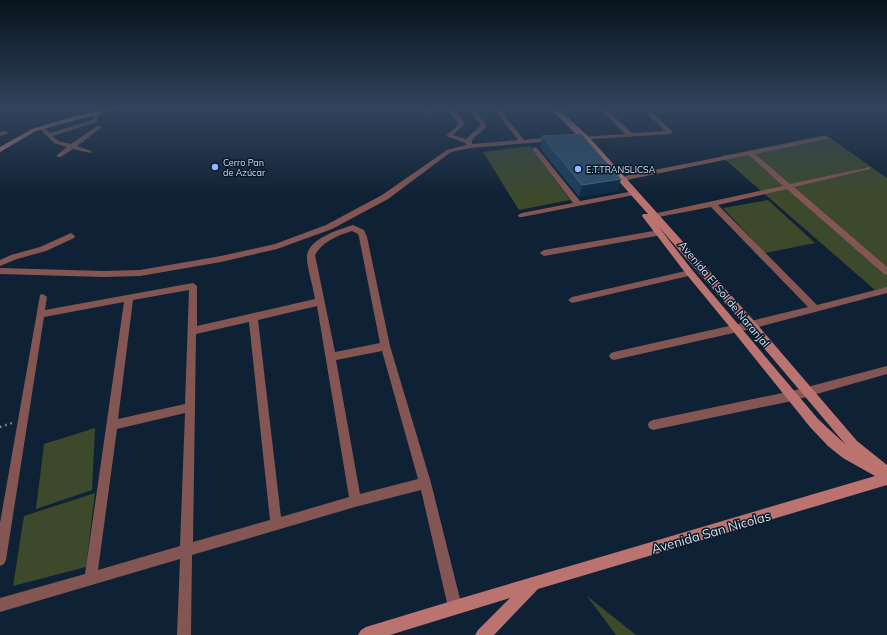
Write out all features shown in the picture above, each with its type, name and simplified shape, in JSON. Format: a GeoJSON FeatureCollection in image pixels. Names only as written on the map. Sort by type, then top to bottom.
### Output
{"type":"FeatureCollection","features":[{"type":"Feature","properties":{"kind":"street"},"geometry":{"type":"LineString","coordinates":[[0,150],[21,137]]}},
{"type":"Feature","properties":{"kind":"street"},"geometry":{"type":"LineString","coordinates":[[50,137],[56,142],[89,152]]}},
{"type":"Feature","properties":{"kind":"street"},"geometry":{"type":"LineString","coordinates":[[59,156],[86,137]]}},
{"type":"Feature","properties":{"kind":"street"},"geometry":{"type":"LineString","coordinates":[[451,137],[469,144]]}},
{"type":"Feature","properties":{"kind":"street"},"geometry":{"type":"LineString","coordinates":[[469,144],[475,137]]}},
{"type":"Feature","properties":{"kind":"street"},"geometry":{"type":"LineString","coordinates":[[519,137],[522,141]]}},
{"type":"Feature","properties":{"kind":"street","name":"Avenida El Sol de Naranjal"},"geometry":{"type":"LineString","coordinates":[[576,137],[620,181],[650,216],[751,326],[853,445],[887,474]]}},
{"type":"Feature","properties":{"kind":"street"},"geometry":{"type":"LineString","coordinates":[[578,139],[602,137]]}},
{"type":"Feature","properties":{"kind":"street"},"geometry":{"type":"LineString","coordinates":[[620,181],[629,177],[825,138]]}},
{"type":"Feature","properties":{"kind":"street"},"geometry":{"type":"LineString","coordinates":[[0,271],[104,274],[140,273],[222,260],[277,246],[329,226],[360,211],[404,184],[448,151],[469,144],[559,139]]}},
{"type":"Feature","properties":{"kind":"street"},"geometry":{"type":"LineString","coordinates":[[535,149],[578,204]]}},
{"type":"Feature","properties":{"kind":"street"},"geometry":{"type":"LineString","coordinates":[[750,153],[887,272]]}},
{"type":"Feature","properties":{"kind":"street"},"geometry":{"type":"LineString","coordinates":[[650,216],[713,204],[868,168]]}},
{"type":"Feature","properties":{"kind":"street"},"geometry":{"type":"LineString","coordinates":[[522,215],[631,194]]}},
{"type":"Feature","properties":{"kind":"street"},"geometry":{"type":"LineString","coordinates":[[713,204],[815,308]]}},
{"type":"Feature","properties":{"kind":"street","name":"Avenida El Sol de Naranjal"},"geometry":{"type":"LineString","coordinates":[[650,216],[659,233],[690,273],[738,328],[814,424],[832,442],[861,463],[887,474]]}},
{"type":"Feature","properties":{"kind":"street"},"geometry":{"type":"LineString","coordinates":[[356,501],[331,357],[310,255],[318,244],[349,229],[357,229],[361,232],[363,237],[386,346],[425,484],[455,607]]}},
{"type":"Feature","properties":{"kind":"street"},"geometry":{"type":"LineString","coordinates":[[544,253],[659,233]]}},
{"type":"Feature","properties":{"kind":"street"},"geometry":{"type":"LineString","coordinates":[[0,264],[14,257],[44,249],[70,236]]}},
{"type":"Feature","properties":{"kind":"street"},"geometry":{"type":"LineString","coordinates":[[572,300],[690,273]]}},
{"type":"Feature","properties":{"kind":"street"},"geometry":{"type":"LineString","coordinates":[[40,314],[193,286],[184,635]]}},
{"type":"Feature","properties":{"kind":"street"},"geometry":{"type":"LineString","coordinates":[[614,356],[751,326],[887,290]]}},
{"type":"Feature","properties":{"kind":"street"},"geometry":{"type":"LineString","coordinates":[[0,560],[43,296]]}},
{"type":"Feature","properties":{"kind":"street"},"geometry":{"type":"LineString","coordinates":[[91,578],[113,425],[129,298]]}},
{"type":"Feature","properties":{"kind":"street"},"geometry":{"type":"LineString","coordinates":[[192,331],[319,302]]}},
{"type":"Feature","properties":{"kind":"street"},"geometry":{"type":"LineString","coordinates":[[253,318],[276,524]]}},
{"type":"Feature","properties":{"kind":"street"},"geometry":{"type":"LineString","coordinates":[[331,357],[386,346]]}},
{"type":"Feature","properties":{"kind":"street"},"geometry":{"type":"LineString","coordinates":[[652,425],[792,396],[887,370]]}},
{"type":"Feature","properties":{"kind":"street"},"geometry":{"type":"LineString","coordinates":[[113,425],[190,407]]}},
{"type":"Feature","properties":{"kind":"street","name":"Avenida San Nicolas"},"geometry":{"type":"LineString","coordinates":[[366,635],[455,607],[887,480]]}},
{"type":"Feature","properties":{"kind":"street"},"geometry":{"type":"LineString","coordinates":[[0,605],[356,501],[425,484]]}},
{"type":"Feature","properties":{"kind":"street","name":"Avenida San Nicolas"},"geometry":{"type":"LineString","coordinates":[[483,635],[534,584]]}},
{"type":"Feature","properties":{"kind":"path"},"geometry":{"type":"LineString","coordinates":[[0,427],[23,420]]}},
{"type":"Feature","properties":{"kind":"green space"},"geometry":{"type":"Polygon","coordinates":[[[818,137],[828,137],[887,178],[887,288],[875,290],[721,156],[818,137]]]}},
{"type":"Feature","properties":{"kind":"green space"},"geometry":{"type":"Polygon","coordinates":[[[530,146],[570,200],[519,210],[483,152],[530,146]]]}},
{"type":"Feature","properties":{"kind":"green space"},"geometry":{"type":"Polygon","coordinates":[[[768,200],[815,243],[765,253],[723,208],[768,200]]]}},
{"type":"Feature","properties":{"kind":"green space"},"geometry":{"type":"Polygon","coordinates":[[[95,428],[92,490],[36,509],[44,444],[95,428]]]}},
{"type":"Feature","properties":{"kind":"green space"},"geometry":{"type":"Polygon","coordinates":[[[95,493],[86,567],[13,586],[24,516],[95,493]]]}},
{"type":"Feature","properties":{"kind":"green space"},"geometry":{"type":"Polygon","coordinates":[[[587,596],[636,635],[616,635],[587,596]]]}},
{"type":"Feature","properties":{"kind":"building"},"geometry":{"type":"Polygon","coordinates":[[[543,137],[583,137],[621,179],[582,185],[543,137]]]}},
{"type":"Feature","properties":{"kind":"place","name":"Cerro Pan de Azúcar"},"geometry":{"type":"Point","coordinates":[215,167]}},
{"type":"Feature","properties":{"kind":"place","name":"E.T.TRANSLICSA"},"geometry":{"type":"Point","coordinates":[578,169]}}]}
